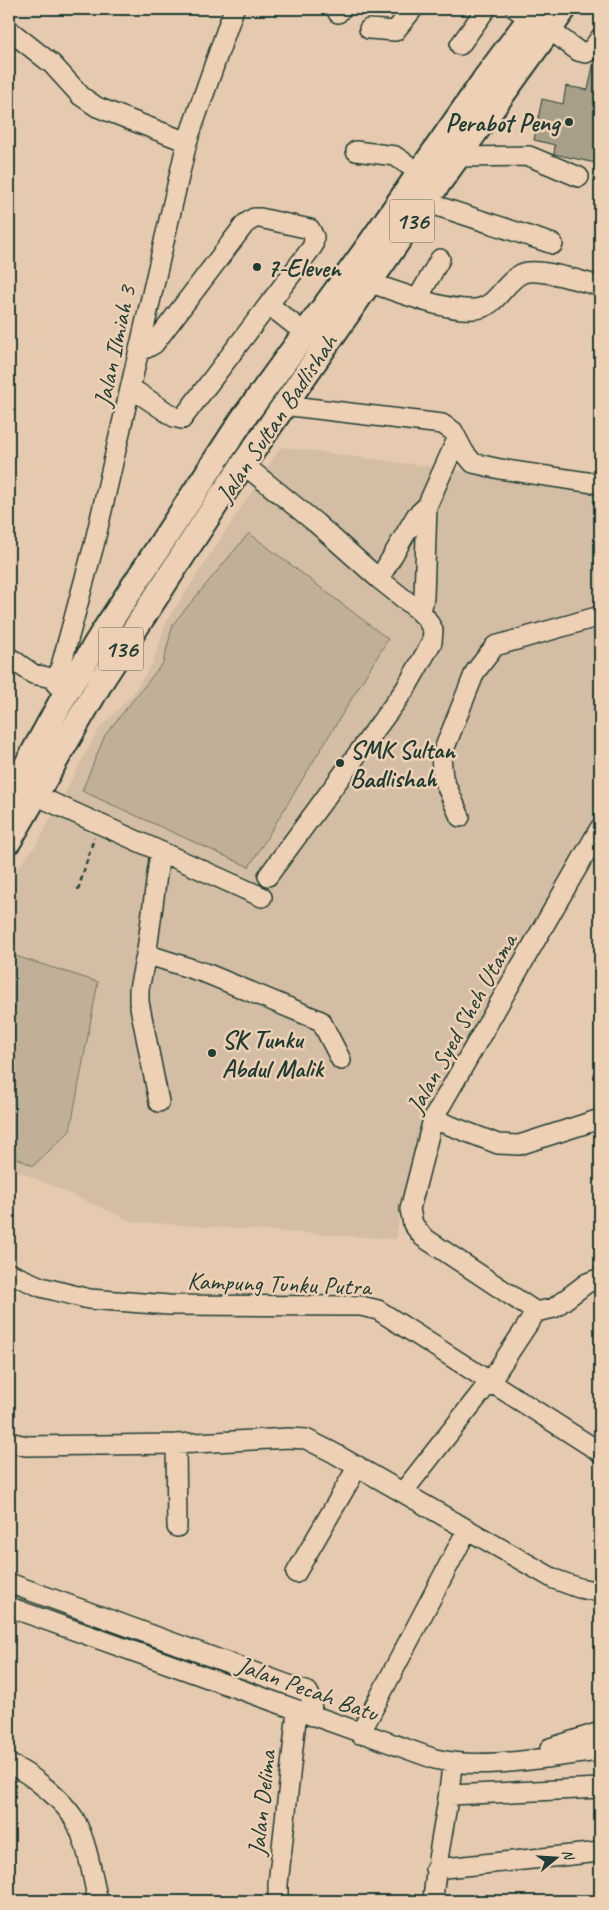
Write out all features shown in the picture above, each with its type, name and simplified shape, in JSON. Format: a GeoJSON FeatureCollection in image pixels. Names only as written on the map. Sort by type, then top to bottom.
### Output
{"type":"FeatureCollection","features":[{"type":"Feature","properties":{"kind":"main road","name":"Jalan Sultan Badlishah"},"geometry":{"type":"LineString","coordinates":[[9,797],[62,686],[242,420],[306,334],[487,76],[533,16],[564,9]]}},
{"type":"Feature","properties":{"kind":"main road","name":"Jalan Sultan Badlishah"},"geometry":{"type":"LineString","coordinates":[[9,841],[112,664],[222,495],[283,405],[458,157],[533,16]]}},
{"type":"Feature","properties":{"kind":"main road"},"geometry":{"type":"LineString","coordinates":[[201,483],[213,476],[220,478],[223,483],[222,495]]}},
{"type":"Feature","properties":{"kind":"street","name":"Jalan Ilmiah 3"},"geometry":{"type":"LineString","coordinates":[[62,686],[186,142],[234,9]]}},
{"type":"Feature","properties":{"kind":"street"},"geometry":{"type":"LineString","coordinates":[[369,29],[394,31],[414,9]]}},
{"type":"Feature","properties":{"kind":"street"},"geometry":{"type":"LineString","coordinates":[[460,45],[486,9]]}},
{"type":"Feature","properties":{"kind":"street"},"geometry":{"type":"LineString","coordinates":[[533,16],[578,51],[586,53],[593,48],[600,38]]}},
{"type":"Feature","properties":{"kind":"street"},"geometry":{"type":"LineString","coordinates":[[9,30],[52,64],[81,96],[97,107],[186,142]]}},
{"type":"Feature","properties":{"kind":"street"},"geometry":{"type":"LineString","coordinates":[[356,151],[395,156],[420,173]]}},
{"type":"Feature","properties":{"kind":"street"},"geometry":{"type":"LineString","coordinates":[[458,157],[529,156],[579,177]]}},
{"type":"Feature","properties":{"kind":"street"},"geometry":{"type":"LineString","coordinates":[[425,202],[553,244]]}},
{"type":"Feature","properties":{"kind":"street"},"geometry":{"type":"LineString","coordinates":[[131,388],[174,417],[182,419],[313,246],[314,237],[310,229],[254,218],[245,224],[154,344],[139,350]]}},
{"type":"Feature","properties":{"kind":"street"},"geometry":{"type":"LineString","coordinates":[[418,298],[440,259]]}},
{"type":"Feature","properties":{"kind":"street"},"geometry":{"type":"LineString","coordinates":[[370,283],[440,305],[475,310],[494,302],[505,287],[522,273],[538,271],[600,286]]}},
{"type":"Feature","properties":{"kind":"street"},"geometry":{"type":"LineString","coordinates":[[269,305],[306,334]]}},
{"type":"Feature","properties":{"kind":"street"},"geometry":{"type":"LineString","coordinates":[[283,405],[442,424],[453,431],[464,452],[473,463],[500,469],[600,484]]}},
{"type":"Feature","properties":{"kind":"street"},"geometry":{"type":"LineString","coordinates":[[421,612],[424,597],[427,506],[457,439]]}},
{"type":"Feature","properties":{"kind":"street"},"geometry":{"type":"LineString","coordinates":[[243,464],[421,612],[433,630],[432,642],[406,688],[268,876]]}},
{"type":"Feature","properties":{"kind":"street"},"geometry":{"type":"LineString","coordinates":[[379,579],[416,516],[427,506]]}},
{"type":"Feature","properties":{"kind":"street"},"geometry":{"type":"LineString","coordinates":[[460,817],[443,778],[441,757],[475,672],[495,646],[600,616]]}},
{"type":"Feature","properties":{"kind":"street"},"geometry":{"type":"LineString","coordinates":[[9,657],[33,674],[62,686]]}},
{"type":"Feature","properties":{"kind":"street"},"geometry":{"type":"LineString","coordinates":[[35,795],[262,897]]}},
{"type":"Feature","properties":{"kind":"street","name":"Jalan Syed Sheh Utama"},"geometry":{"type":"LineString","coordinates":[[536,1312],[424,1237],[414,1224],[410,1209],[433,1118],[597,840]]}},
{"type":"Feature","properties":{"kind":"street"},"geometry":{"type":"LineString","coordinates":[[159,1102],[138,1002],[160,852]]}},
{"type":"Feature","properties":{"kind":"street"},"geometry":{"type":"LineString","coordinates":[[146,954],[208,974],[320,1021],[340,1060]]}},
{"type":"Feature","properties":{"kind":"street"},"geometry":{"type":"LineString","coordinates":[[433,1118],[498,1144],[519,1145],[600,1119]]}},
{"type":"Feature","properties":{"kind":"street","name":"Kampung Tunku Putra"},"geometry":{"type":"LineString","coordinates":[[9,1273],[41,1287],[89,1299],[169,1305],[361,1306],[378,1310],[491,1380],[600,1452]]}},
{"type":"Feature","properties":{"kind":"street"},"geometry":{"type":"LineString","coordinates":[[403,1492],[491,1380],[536,1312],[554,1308],[587,1283],[600,1278]]}},
{"type":"Feature","properties":{"kind":"street"},"geometry":{"type":"LineString","coordinates":[[9,1442],[26,1446],[176,1444],[288,1438],[306,1439],[358,1466],[554,1579],[579,1588],[600,1592]]}},
{"type":"Feature","properties":{"kind":"street"},"geometry":{"type":"LineString","coordinates":[[176,1444],[177,1527]]}},
{"type":"Feature","properties":{"kind":"street"},"geometry":{"type":"LineString","coordinates":[[296,1573],[358,1466]]}},
{"type":"Feature","properties":{"kind":"street"},"geometry":{"type":"LineString","coordinates":[[360,1734],[467,1530]]}},
{"type":"Feature","properties":{"kind":"street","name":"Jalan Delima"},"geometry":{"type":"LineString","coordinates":[[9,1582],[308,1692],[312,1698],[305,1713],[278,1884],[278,1901]]}},
{"type":"Feature","properties":{"kind":"street","name":"Jalan Pecah Batu"},"geometry":{"type":"LineString","coordinates":[[9,1609],[360,1734],[452,1763],[498,1762],[600,1751]]}},
{"type":"Feature","properties":{"kind":"street"},"geometry":{"type":"LineString","coordinates":[[498,1762],[600,1732]]}},
{"type":"Feature","properties":{"kind":"street"},"geometry":{"type":"LineString","coordinates":[[433,1901],[435,1869],[450,1795],[452,1763]]}},
{"type":"Feature","properties":{"kind":"street"},"geometry":{"type":"LineString","coordinates":[[9,1764],[18,1768],[49,1790],[76,1821],[88,1857],[98,1901]]}},
{"type":"Feature","properties":{"kind":"street"},"geometry":{"type":"LineString","coordinates":[[450,1795],[600,1788]]}},
{"type":"Feature","properties":{"kind":"street"},"geometry":{"type":"LineString","coordinates":[[435,1869],[600,1852]]}},
{"type":"Feature","properties":{"kind":"path"},"geometry":{"type":"LineString","coordinates":[[78,890],[98,824]]}},
{"type":"Feature","properties":{"kind":"shaded area","name":"SMK Sultan Badlishah"},"geometry":{"type":"Polygon","coordinates":[[[281,447],[600,489],[600,824],[428,1120],[402,1201],[396,1239],[134,1222],[9,1167],[9,879],[37,844],[98,730],[132,695],[152,664],[166,622],[281,447]]]}},
{"type":"Feature","properties":{"kind":"shaded area"},"geometry":{"type":"Polygon","coordinates":[[[249,533],[388,639],[249,867],[82,791],[105,735],[163,663],[173,624],[249,533]]]}},
{"type":"Feature","properties":{"kind":"shaded area"},"geometry":{"type":"Polygon","coordinates":[[[9,954],[98,982],[70,1131],[33,1166],[9,1154],[9,954]]]}},
{"type":"Feature","properties":{"kind":"building","name":"Perabot Peng"},"geometry":{"type":"Polygon","coordinates":[[[600,56],[600,164],[554,154],[555,145],[534,140],[542,99],[563,104],[566,86],[588,90],[594,61],[600,56]]]}},
{"type":"Feature","properties":{"kind":"place","name":"Perabot Peng"},"geometry":{"type":"Point","coordinates":[569,122]}},
{"type":"Feature","properties":{"kind":"place","name":"7-Eleven"},"geometry":{"type":"Point","coordinates":[257,267]}},
{"type":"Feature","properties":{"kind":"place","name":"SMK Sultan Badlishah"},"geometry":{"type":"Point","coordinates":[340,763]}},
{"type":"Feature","properties":{"kind":"place","name":"SK Tunku Abdul Malik"},"geometry":{"type":"Point","coordinates":[212,1053]}}]}
